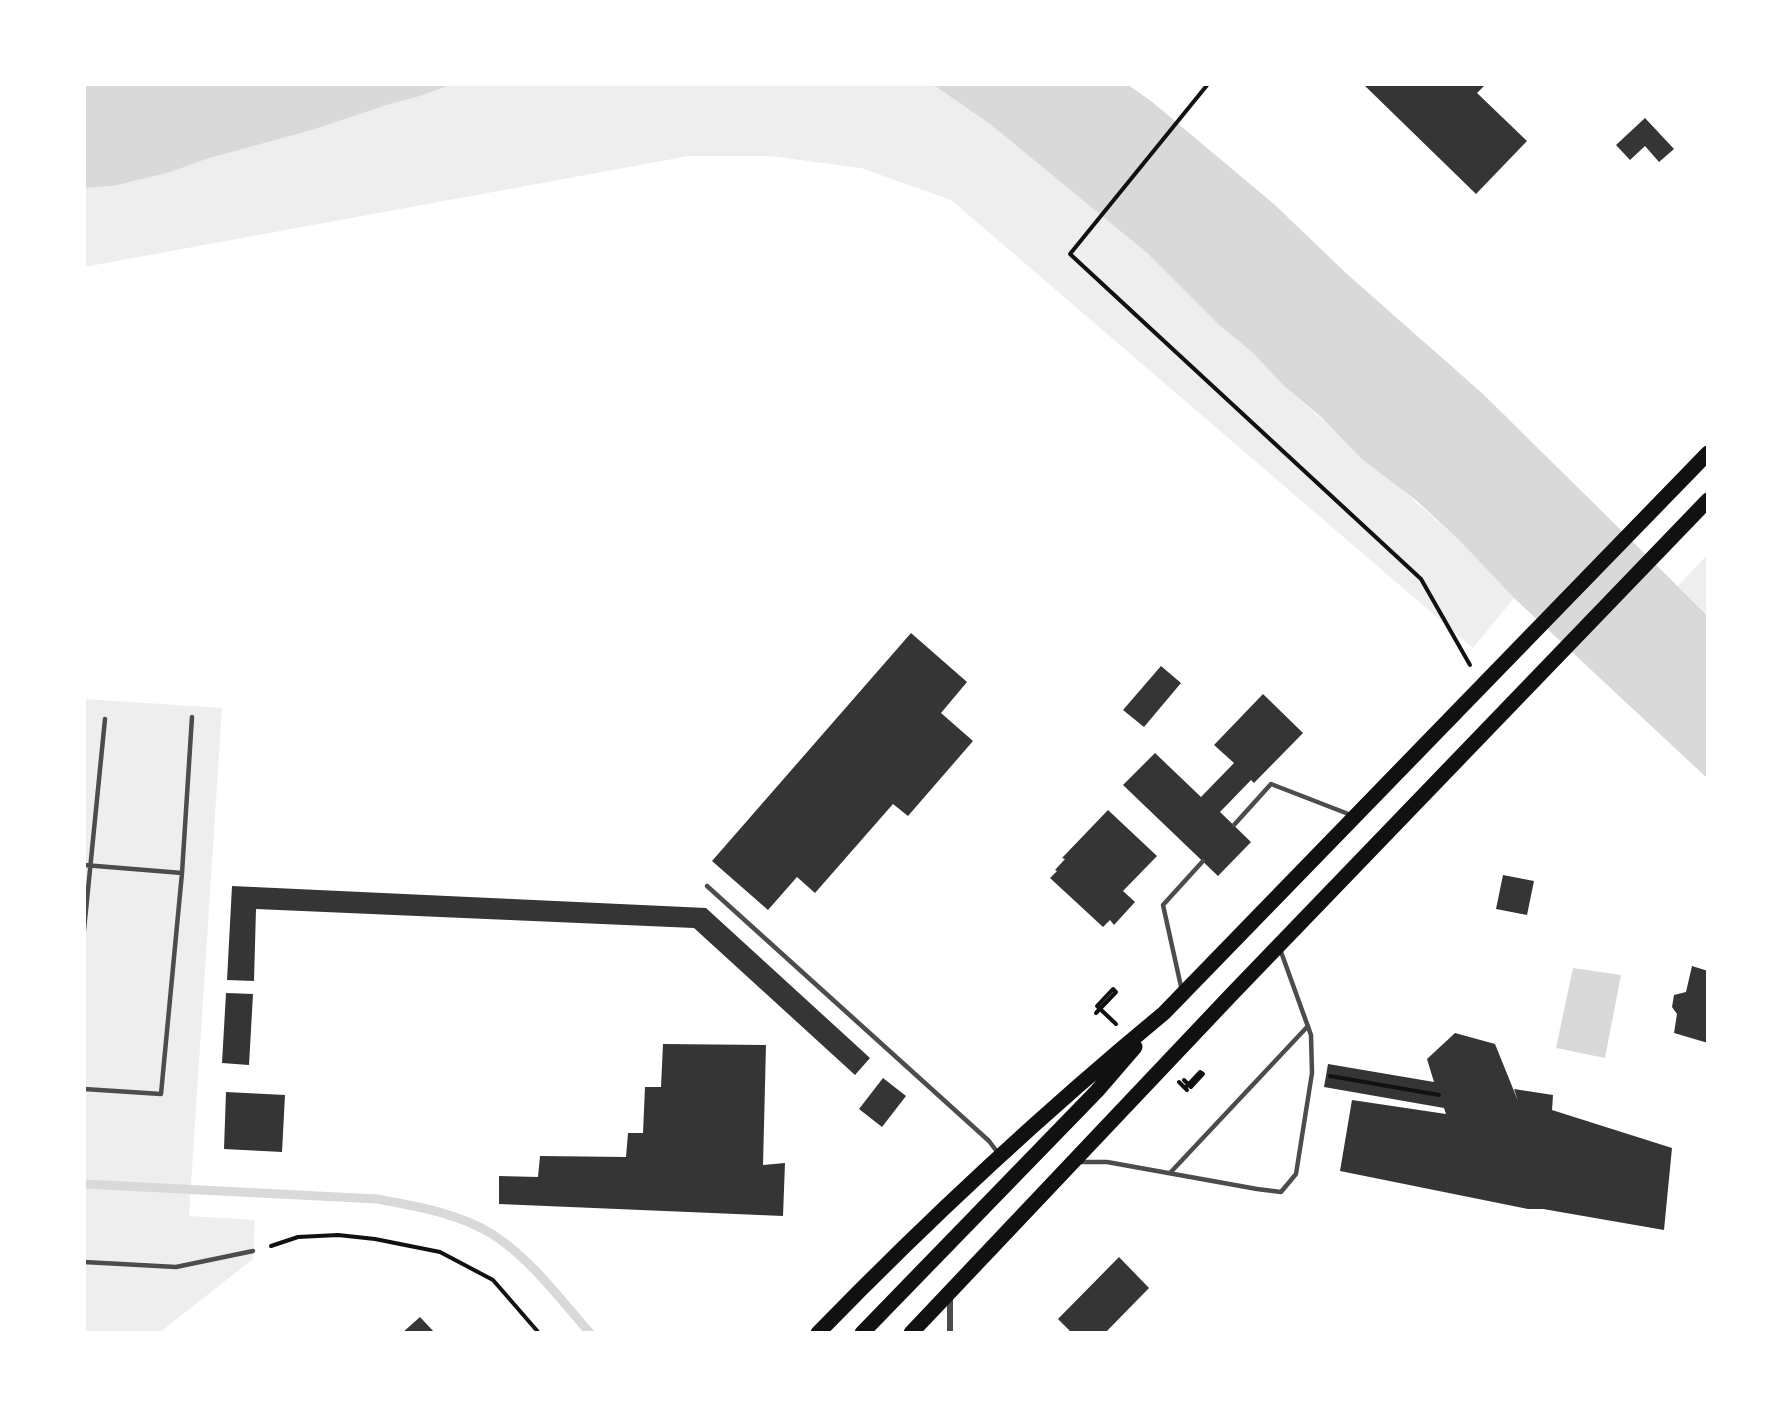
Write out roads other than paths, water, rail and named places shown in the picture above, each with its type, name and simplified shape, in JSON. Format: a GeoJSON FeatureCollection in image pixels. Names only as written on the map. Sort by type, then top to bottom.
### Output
{"type":"FeatureCollection","features":[{"type":"Feature","properties":{"kind":"main road"},"geometry":{"type":"LineString","coordinates":[[862,1333],[1097,1091],[1164,1013],[1708,453]]}},
{"type":"Feature","properties":{"kind":"main road"},"geometry":{"type":"LineString","coordinates":[[911,1333],[1536,677],[1708,500]]}},
{"type":"Feature","properties":{"kind":"main road"},"geometry":{"type":"LineString","coordinates":[[818,1333],[999,1156],[1086,1077],[1164,1013]]}},
{"type":"Feature","properties":{"kind":"street"},"geometry":{"type":"LineString","coordinates":[[950,1293],[950,1333]]}},
{"type":"Feature","properties":{"kind":"lane"},"geometry":{"type":"LineString","coordinates":[[84,1089],[161,1094],[182,873],[192,717]]}},
{"type":"Feature","properties":{"kind":"lane"},"geometry":{"type":"LineString","coordinates":[[84,930],[87,866],[105,719]]}},
{"type":"Feature","properties":{"kind":"lane"},"geometry":{"type":"LineString","coordinates":[[1234,825],[1271,784],[1354,816]]}},
{"type":"Feature","properties":{"kind":"lane"},"geometry":{"type":"LineString","coordinates":[[1183,994],[1163,904],[1203,861]]}},
{"type":"Feature","properties":{"kind":"lane"},"geometry":{"type":"LineString","coordinates":[[87,866],[182,873]]}},
{"type":"Feature","properties":{"kind":"lane"},"geometry":{"type":"LineString","coordinates":[[707,886],[989,1141],[999,1156]]}},
{"type":"Feature","properties":{"kind":"lane"},"geometry":{"type":"LineString","coordinates":[[1074,1162],[1107,1162],[1257,1190],[1281,1192],[1296,1174],[1312,1073],[1311,1035],[1279,946]]}},
{"type":"Feature","properties":{"kind":"lane"},"geometry":{"type":"LineString","coordinates":[[1170,1173],[1308,1026]]}},
{"type":"Feature","properties":{"kind":"lane"},"geometry":{"type":"LineString","coordinates":[[84,1262],[176,1268],[253,1251]]}},
{"type":"Feature","properties":{"kind":"waterway"},"geometry":{"type":"LineString","coordinates":[[84,1184],[377,1199],[451,1216],[492,1234],[520,1255],[590,1333]]}}]}
